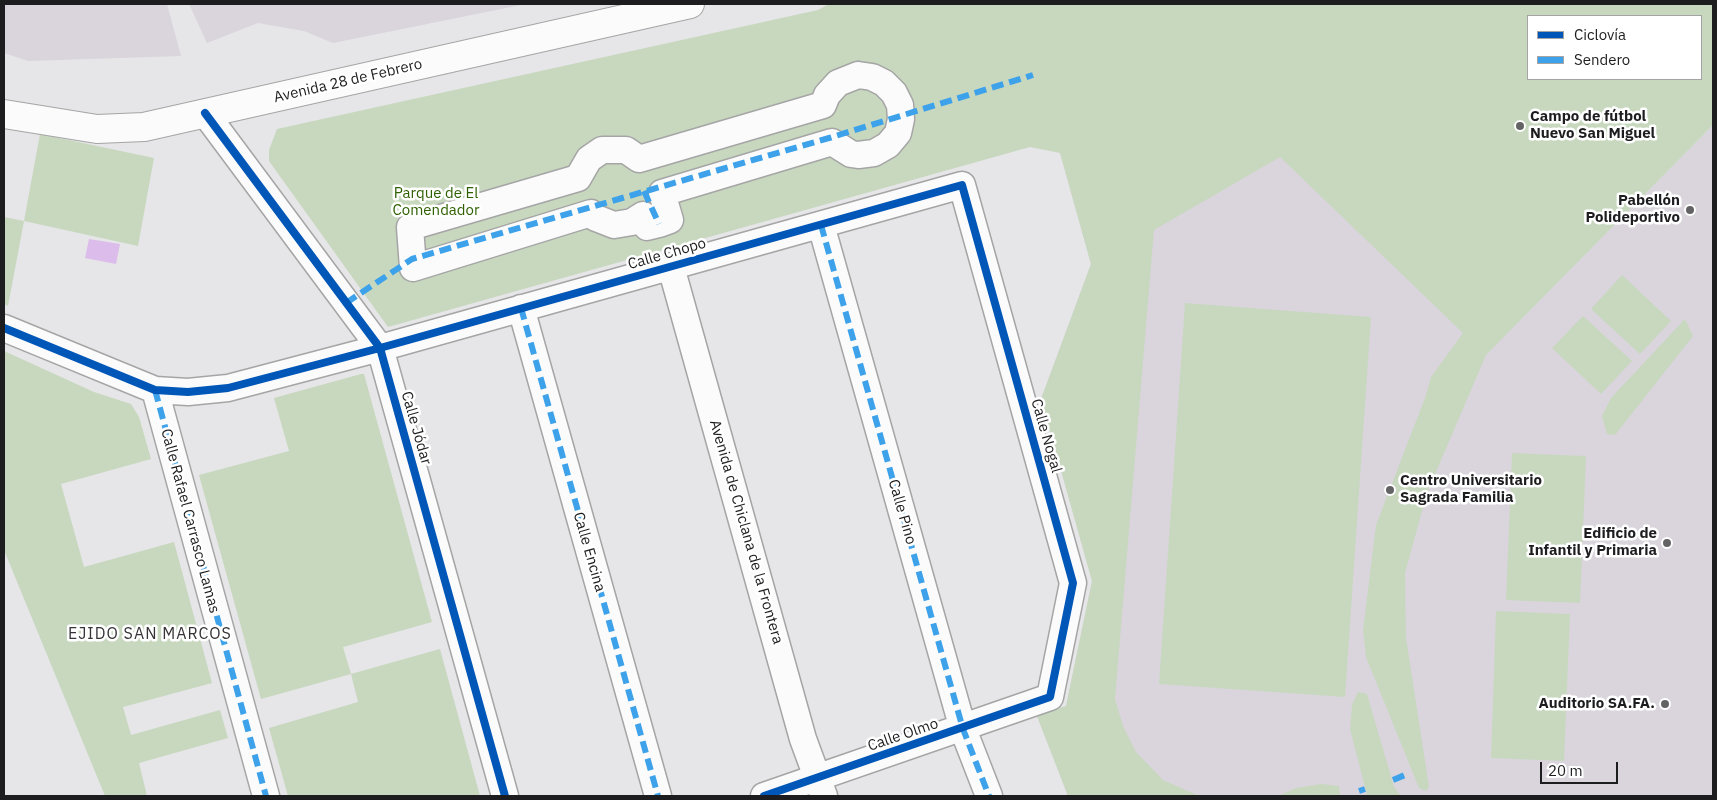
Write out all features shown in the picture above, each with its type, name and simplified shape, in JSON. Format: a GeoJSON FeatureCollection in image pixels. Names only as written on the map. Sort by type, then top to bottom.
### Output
{"type":"FeatureCollection","features":[{"type":"Feature","properties":{"kind":"street","name":"Avenida 28 de Febrero"},"geometry":{"type":"LineString","coordinates":[[4,114],[97,129],[144,127],[690,4]]}},
{"type":"Feature","properties":{"kind":"street"},"geometry":{"type":"LineString","coordinates":[[858,75],[878,79],[890,87],[898,99],[901,119],[898,133],[888,145],[874,153],[858,155],[843,151],[832,142],[662,193],[670,220],[659,224],[647,227],[643,215],[632,222],[614,225],[596,218],[591,213],[413,268],[410,226],[578,178],[588,159],[602,150],[626,150],[639,159],[823,105],[827,95],[838,83],[858,75]]}},
{"type":"Feature","properties":{"kind":"street","name":"Calle Jódar"},"geometry":{"type":"LineString","coordinates":[[205,114],[380,348],[505,796]]}},
{"type":"Feature","properties":{"kind":"street","name":"Calle Chopo"},"geometry":{"type":"LineString","coordinates":[[4,328],[155,390],[188,392],[228,388],[380,348],[962,185]]}},
{"type":"Feature","properties":{"kind":"street","name":"Calle Nogal"},"geometry":{"type":"LineString","coordinates":[[962,185],[1073,583],[1050,696]]}},
{"type":"Feature","properties":{"kind":"street","name":"Calle Pino"},"geometry":{"type":"LineString","coordinates":[[821,225],[963,728],[989,796]]}},
{"type":"Feature","properties":{"kind":"street","name":"Avenida de Chiclana de la Frontera"},"geometry":{"type":"LineString","coordinates":[[671,267],[803,738],[821,787]]}},
{"type":"Feature","properties":{"kind":"street","name":"Calle Encina"},"geometry":{"type":"LineString","coordinates":[[521,308],[658,796]]}},
{"type":"Feature","properties":{"kind":"street","name":"Calle Rafael Carrasco Lamas"},"geometry":{"type":"LineString","coordinates":[[155,390],[266,796]]}},
{"type":"Feature","properties":{"kind":"street","name":"Calle Olmo"},"geometry":{"type":"LineString","coordinates":[[764,796],[821,787],[963,728],[1050,696]]}},
{"type":"Feature","properties":{"kind":"shaded area"},"geometry":{"type":"Polygon","coordinates":[[[4,4],[167,4],[181,56],[28,61],[4,53],[4,4]]]}},
{"type":"Feature","properties":{"kind":"shaded area"},"geometry":{"type":"Polygon","coordinates":[[[189,4],[526,4],[333,43],[304,31],[258,23],[207,43],[189,4]]]}},
{"type":"Feature","properties":{"kind":"shaded area","name":"Centro Universitario Sagrada Familia"},"geometry":{"type":"Polygon","coordinates":[[[1713,125],[1713,796],[1068,796],[1037,716],[1066,706],[1092,581],[1041,399],[1091,264],[1060,153],[1280,156],[1486,354],[1713,125]]]}},
{"type":"Feature","properties":{"kind":"shaded area"},"geometry":{"type":"Polygon","coordinates":[[[89,239],[120,244],[116,264],[85,258],[89,239]]]}},
{"type":"Feature","properties":{"kind":"green space","name":"Parque de El Comendador"},"geometry":{"type":"Polygon","coordinates":[[[829,4],[1713,4],[1713,125],[1486,355],[1427,493],[1405,573],[1406,638],[1429,787],[1426,791],[1419,788],[1366,657],[1363,630],[1376,525],[1425,398],[1431,377],[1463,333],[1280,157],[1154,230],[1115,699],[1123,726],[1136,752],[1163,780],[1199,796],[1068,796],[1037,716],[1066,706],[1092,581],[1041,399],[1091,264],[1060,153],[1030,147],[388,327],[269,161],[269,150],[277,129],[818,10],[829,4]]]}},
{"type":"Feature","properties":{"kind":"green space"},"geometry":{"type":"Polygon","coordinates":[[[40,134],[154,158],[138,246],[24,221],[40,134]]]}},
{"type":"Feature","properties":{"kind":"green space"},"geometry":{"type":"Polygon","coordinates":[[[4,217],[24,221],[8,306],[4,304],[4,217]]]}},
{"type":"Feature","properties":{"kind":"green space"},"geometry":{"type":"Polygon","coordinates":[[[1622,275],[1671,321],[1640,354],[1591,309],[1622,275]]]}},
{"type":"Feature","properties":{"kind":"green space"},"geometry":{"type":"Polygon","coordinates":[[[1185,303],[1371,317],[1345,697],[1159,684],[1185,303]]]}},
{"type":"Feature","properties":{"kind":"green space"},"geometry":{"type":"Polygon","coordinates":[[[1583,316],[1632,361],[1601,394],[1552,348],[1583,316]]]}},
{"type":"Feature","properties":{"kind":"green space"},"geometry":{"type":"Polygon","coordinates":[[[1685,319],[1693,336],[1615,435],[1607,434],[1602,416],[1611,398],[1685,319]]]}},
{"type":"Feature","properties":{"kind":"green space"},"geometry":{"type":"Polygon","coordinates":[[[4,351],[94,392],[131,404],[139,417],[151,459],[61,484],[84,567],[174,542],[212,683],[123,707],[131,735],[220,710],[228,738],[139,763],[147,796],[105,796],[4,550],[4,351]]]}},
{"type":"Feature","properties":{"kind":"green space"},"geometry":{"type":"Polygon","coordinates":[[[364,374],[432,622],[343,647],[351,674],[261,699],[199,475],[289,451],[274,398],[364,374]]]}},
{"type":"Feature","properties":{"kind":"green space"},"geometry":{"type":"Polygon","coordinates":[[[1512,453],[1586,456],[1580,603],[1506,600],[1512,453]]]}},
{"type":"Feature","properties":{"kind":"green space"},"geometry":{"type":"Polygon","coordinates":[[[1496,611],[1570,614],[1564,761],[1491,758],[1496,611]]]}},
{"type":"Feature","properties":{"kind":"green space"},"geometry":{"type":"Polygon","coordinates":[[[440,649],[480,796],[288,796],[269,728],[358,702],[351,674],[440,649]]]}},
{"type":"Feature","properties":{"kind":"green space"},"geometry":{"type":"Polygon","coordinates":[[[1358,692],[1367,694],[1394,787],[1401,796],[1365,796],[1367,795],[1350,729],[1352,705],[1358,692]]]}},
{"type":"Feature","properties":{"kind":"green space"},"geometry":{"type":"Polygon","coordinates":[[[1321,784],[1339,786],[1340,796],[1278,796],[1296,788],[1321,784]]]}},
{"type":"Feature","properties":{"kind":"marked path"},"geometry":{"type":"LineString","coordinates":[[346,303],[412,259],[829,138],[1033,75]]}},
{"type":"Feature","properties":{"kind":"marked path"},"geometry":{"type":"LineString","coordinates":[[644,191],[659,224]]}},
{"type":"Feature","properties":{"kind":"marked path"},"geometry":{"type":"LineString","coordinates":[[821,225],[963,729],[989,796]]}},
{"type":"Feature","properties":{"kind":"marked path"},"geometry":{"type":"LineString","coordinates":[[521,308],[658,796]]}},
{"type":"Feature","properties":{"kind":"marked path"},"geometry":{"type":"LineString","coordinates":[[155,390],[266,796]]}},
{"type":"Feature","properties":{"kind":"marked path"},"geometry":{"type":"LineString","coordinates":[[1393,780],[1405,775]]}},
{"type":"Feature","properties":{"kind":"marked path"},"geometry":{"type":"LineString","coordinates":[[1359,791],[1365,789]]}},
{"type":"Feature","properties":{"kind":"cycle path"},"geometry":{"type":"LineString","coordinates":[[205,113],[380,348],[505,796]]}},
{"type":"Feature","properties":{"kind":"cycle path"},"geometry":{"type":"LineString","coordinates":[[4,328],[155,390],[188,392],[228,388],[380,348],[962,185],[1073,583],[1050,697],[764,796]]}},
{"type":"Feature","properties":{"kind":"place","name":"Campo de fútbol Nuevo San Miguel"},"geometry":{"type":"Point","coordinates":[1520,126]}},
{"type":"Feature","properties":{"kind":"place","name":"Pabellón Polideportivo"},"geometry":{"type":"Point","coordinates":[1690,210]}},
{"type":"Feature","properties":{"kind":"place","name":"Centro Universitario Sagrada Familia"},"geometry":{"type":"Point","coordinates":[1390,490]}},
{"type":"Feature","properties":{"kind":"place","name":"Edificio de Infantil y Primaria"},"geometry":{"type":"Point","coordinates":[1667,543]}},
{"type":"Feature","properties":{"kind":"place","name":"Auditorio SA.FA."},"geometry":{"type":"Point","coordinates":[1665,704]}},
{"type":"Feature","properties":{"kind":"district","name":"EJIDO SAN MARCOS"},"geometry":{"type":"Point","coordinates":[150,634]}}]}
